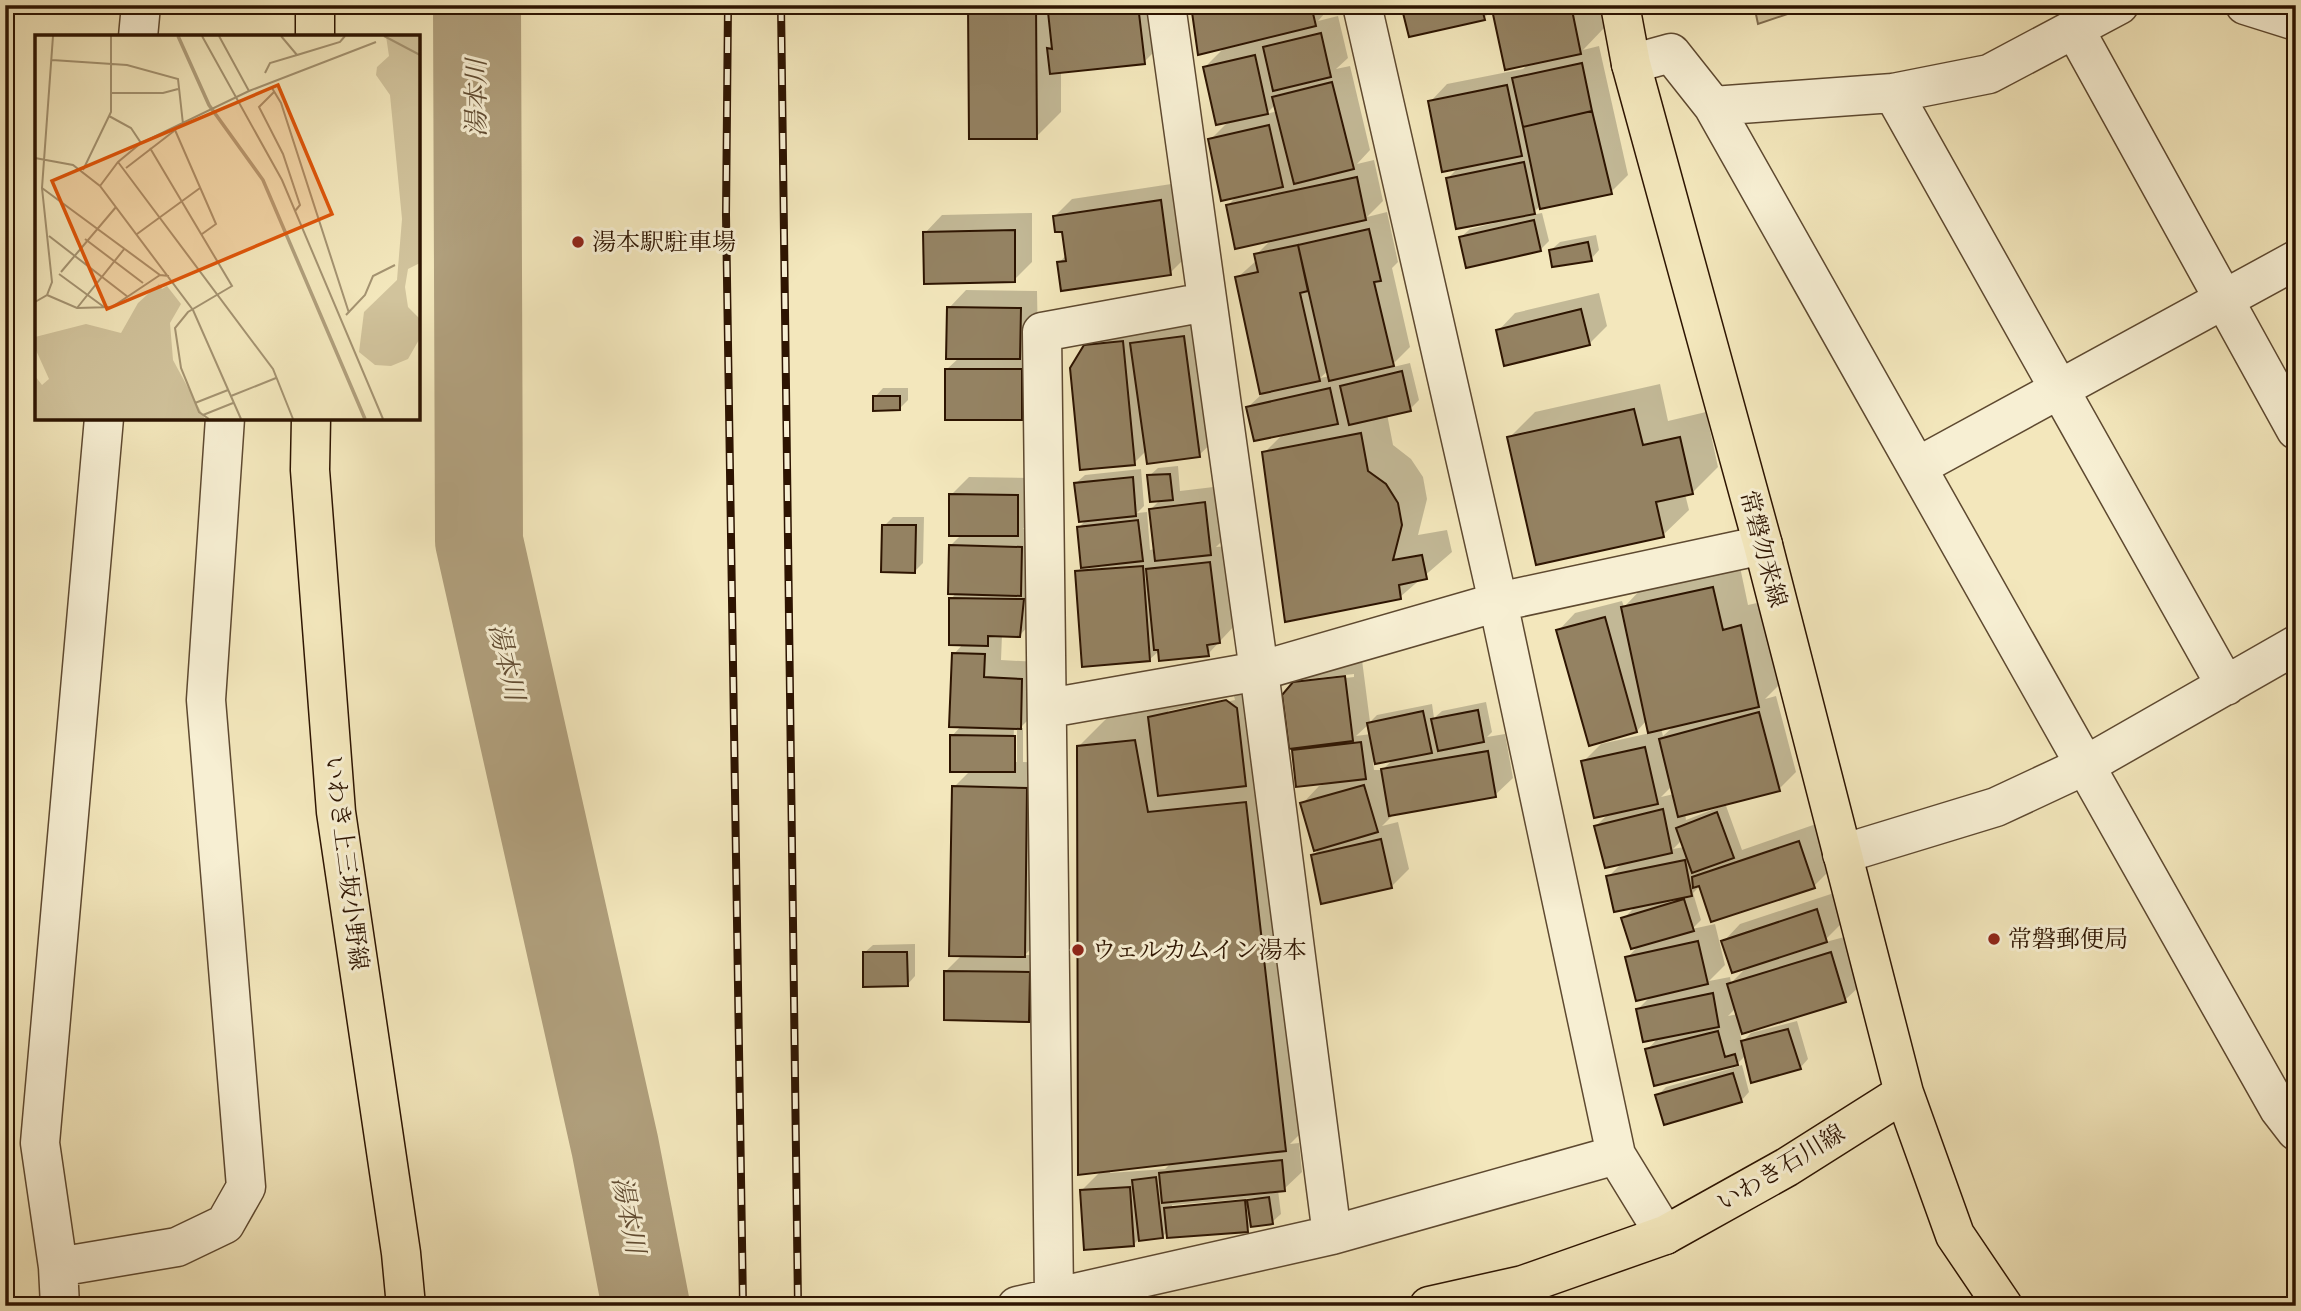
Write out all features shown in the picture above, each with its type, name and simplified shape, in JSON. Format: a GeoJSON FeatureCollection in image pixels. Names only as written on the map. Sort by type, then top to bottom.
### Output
{"type":"FeatureCollection","features":[{"type":"Feature","properties":{"kind":"main road"},"geometry":{"type":"LineString","coordinates":[[315,5],[315,35]]}},
{"type":"Feature","properties":{"kind":"main road","name":"常磐勿来線"},"geometry":{"type":"LineString","coordinates":[[1620,5],[1631,64],[1763,545],[1904,1093]]}},
{"type":"Feature","properties":{"kind":"main road","name":"いわき上三坂小野線"},"geometry":{"type":"LineString","coordinates":[[311,420],[310,470],[336,812],[401,1253],[405,1306]]}},
{"type":"Feature","properties":{"kind":"main road"},"geometry":{"type":"LineString","coordinates":[[1904,1093],[1955,1235],[1992,1302]]}},
{"type":"Feature","properties":{"kind":"main road","name":"いわき石川線"},"geometry":{"type":"LineString","coordinates":[[1429,1306],[1523,1285],[1665,1235],[1787,1167],[1904,1093]]}},
{"type":"Feature","properties":{"kind":"street"},"geometry":{"type":"LineString","coordinates":[[138,35],[141,5]]}},
{"type":"Feature","properties":{"kind":"street"},"geometry":{"type":"LineString","coordinates":[[1166,5],[1259,671],[1332,1235]]}},
{"type":"Feature","properties":{"kind":"street"},"geometry":{"type":"LineString","coordinates":[[1362,5],[1498,602],[1616,1155],[1665,1235]]}},
{"type":"Feature","properties":{"kind":"street"},"geometry":{"type":"LineString","coordinates":[[1713,106],[1893,93],[1989,74],[2119,5]]}},
{"type":"Feature","properties":{"kind":"street"},"geometry":{"type":"LineString","coordinates":[[2245,5],[2296,21]]}},
{"type":"Feature","properties":{"kind":"street"},"geometry":{"type":"LineString","coordinates":[[2075,30],[2296,430]]}},
{"type":"Feature","properties":{"kind":"street"},"geometry":{"type":"LineString","coordinates":[[1631,64],[1671,53],[1713,106],[2279,1108],[2296,1130]]}},
{"type":"Feature","properties":{"kind":"street"},"geometry":{"type":"LineString","coordinates":[[1893,93],[2226,686]]}},
{"type":"Feature","properties":{"kind":"street"},"geometry":{"type":"LineString","coordinates":[[1917,467],[2296,260]]}},
{"type":"Feature","properties":{"kind":"street"},"geometry":{"type":"LineString","coordinates":[[1054,1296],[1049,708],[1042,332],[1206,302]]}},
{"type":"Feature","properties":{"kind":"street"},"geometry":{"type":"LineString","coordinates":[[60,1306],[58,1267],[40,1143],[104,420]]}},
{"type":"Feature","properties":{"kind":"street"},"geometry":{"type":"LineString","coordinates":[[58,1267],[177,1247],[225,1224],[246,1187],[206,700],[225,420]]}},
{"type":"Feature","properties":{"kind":"street"},"geometry":{"type":"LineString","coordinates":[[1049,708],[1259,671],[1498,602],[1763,545]]}},
{"type":"Feature","properties":{"kind":"street"},"geometry":{"type":"LineString","coordinates":[[1842,854],[1996,807],[2086,765],[2296,645]]}},
{"type":"Feature","properties":{"kind":"street"},"geometry":{"type":"LineString","coordinates":[[1017,1306],[1332,1235],[1616,1155]]}},
{"type":"Feature","properties":{"kind":"shaded area"},"geometry":{"type":"Polygon","coordinates":[[[1754,5],[1814,5],[1758,24],[1754,5]]]}},
{"type":"Feature","properties":{"kind":"building"},"geometry":{"type":"Polygon","coordinates":[[[968,5],[1036,5],[1037,139],[969,139],[968,5]]]}},
{"type":"Feature","properties":{"kind":"building"},"geometry":{"type":"Polygon","coordinates":[[[1138,5],[1145,64],[1050,74],[1047,48],[1052,49],[1048,12],[1138,5]]]}},
{"type":"Feature","properties":{"kind":"building"},"geometry":{"type":"Polygon","coordinates":[[[1191,5],[1311,5],[1316,26],[1198,55],[1191,5]]]}},
{"type":"Feature","properties":{"kind":"building"},"geometry":{"type":"Polygon","coordinates":[[[1401,5],[1481,5],[1485,20],[1409,37],[1401,5]]]}},
{"type":"Feature","properties":{"kind":"building"},"geometry":{"type":"Polygon","coordinates":[[[1491,5],[1571,5],[1581,54],[1505,70],[1491,5]]]}},
{"type":"Feature","properties":{"kind":"building"},"geometry":{"type":"Polygon","coordinates":[[[1321,33],[1331,77],[1273,91],[1263,47],[1321,33]]]}},
{"type":"Feature","properties":{"kind":"building"},"geometry":{"type":"Polygon","coordinates":[[[1255,55],[1268,114],[1216,125],[1203,67],[1255,55]]]}},
{"type":"Feature","properties":{"kind":"building"},"geometry":{"type":"Polygon","coordinates":[[[1582,63],[1592,111],[1523,127],[1512,78],[1582,63]]]}},
{"type":"Feature","properties":{"kind":"building"},"geometry":{"type":"Polygon","coordinates":[[[1332,82],[1354,169],[1294,184],[1272,97],[1332,82]]]}},
{"type":"Feature","properties":{"kind":"building"},"geometry":{"type":"Polygon","coordinates":[[[1507,85],[1522,156],[1442,172],[1428,101],[1507,85]]]}},
{"type":"Feature","properties":{"kind":"building"},"geometry":{"type":"Polygon","coordinates":[[[1592,111],[1612,194],[1540,209],[1523,127],[1592,111]]]}},
{"type":"Feature","properties":{"kind":"building"},"geometry":{"type":"Polygon","coordinates":[[[1269,125],[1283,187],[1221,201],[1208,139],[1269,125]]]}},
{"type":"Feature","properties":{"kind":"building"},"geometry":{"type":"Polygon","coordinates":[[[1524,162],[1535,214],[1456,229],[1446,178],[1524,162]]]}},
{"type":"Feature","properties":{"kind":"building"},"geometry":{"type":"Polygon","coordinates":[[[1357,177],[1366,220],[1235,249],[1226,205],[1357,177]]]}},
{"type":"Feature","properties":{"kind":"building"},"geometry":{"type":"Polygon","coordinates":[[[1161,200],[1171,275],[1061,291],[1057,262],[1066,261],[1062,232],[1055,232],[1053,216],[1161,200]]]}},
{"type":"Feature","properties":{"kind":"building"},"geometry":{"type":"Polygon","coordinates":[[[1534,220],[1541,251],[1466,268],[1459,237],[1534,220]]]}},
{"type":"Feature","properties":{"kind":"building"},"geometry":{"type":"Polygon","coordinates":[[[1369,229],[1381,281],[1374,282],[1394,366],[1329,381],[1298,245],[1369,229]]]}},
{"type":"Feature","properties":{"kind":"building"},"geometry":{"type":"Polygon","coordinates":[[[1015,230],[1015,282],[924,284],[923,232],[1015,230]]]}},
{"type":"Feature","properties":{"kind":"building"},"geometry":{"type":"Polygon","coordinates":[[[1588,242],[1592,261],[1552,267],[1549,250],[1588,242]]]}},
{"type":"Feature","properties":{"kind":"building"},"geometry":{"type":"Polygon","coordinates":[[[1298,245],[1308,291],[1300,293],[1320,381],[1260,394],[1235,277],[1258,272],[1254,254],[1298,245]]]}},
{"type":"Feature","properties":{"kind":"building"},"geometry":{"type":"Polygon","coordinates":[[[947,307],[1021,308],[1020,359],[946,359],[947,307]]]}},
{"type":"Feature","properties":{"kind":"building"},"geometry":{"type":"Polygon","coordinates":[[[1581,309],[1590,345],[1504,366],[1496,330],[1581,309]]]}},
{"type":"Feature","properties":{"kind":"building"},"geometry":{"type":"Polygon","coordinates":[[[1184,336],[1200,457],[1147,464],[1130,343],[1184,336]]]}},
{"type":"Feature","properties":{"kind":"building"},"geometry":{"type":"Polygon","coordinates":[[[1123,341],[1135,465],[1080,470],[1070,368],[1084,345],[1123,341]]]}},
{"type":"Feature","properties":{"kind":"building"},"geometry":{"type":"Polygon","coordinates":[[[945,369],[1022,369],[1022,420],[945,420],[945,369]]]}},
{"type":"Feature","properties":{"kind":"building"},"geometry":{"type":"Polygon","coordinates":[[[1402,371],[1411,411],[1349,425],[1340,386],[1402,371]]]}},
{"type":"Feature","properties":{"kind":"building"},"geometry":{"type":"Polygon","coordinates":[[[1330,388],[1338,424],[1254,441],[1246,407],[1330,388]]]}},
{"type":"Feature","properties":{"kind":"building"},"geometry":{"type":"Polygon","coordinates":[[[873,396],[900,396],[900,410],[873,411],[873,396]]]}},
{"type":"Feature","properties":{"kind":"building"},"geometry":{"type":"Polygon","coordinates":[[[1634,409],[1643,445],[1680,437],[1693,494],[1656,502],[1664,537],[1536,565],[1507,437],[1634,409]]]}},
{"type":"Feature","properties":{"kind":"building"},"geometry":{"type":"Polygon","coordinates":[[[1361,433],[1368,471],[1386,484],[1398,503],[1402,525],[1393,560],[1422,555],[1427,579],[1399,585],[1401,599],[1285,622],[1262,452],[1361,433]]]}},
{"type":"Feature","properties":{"kind":"building"},"geometry":{"type":"Polygon","coordinates":[[[1170,474],[1173,500],[1150,502],[1147,475],[1170,474]]]}},
{"type":"Feature","properties":{"kind":"building"},"geometry":{"type":"Polygon","coordinates":[[[1133,477],[1136,516],[1079,522],[1074,483],[1133,477]]]}},
{"type":"Feature","properties":{"kind":"building"},"geometry":{"type":"Polygon","coordinates":[[[949,494],[1018,495],[1018,536],[949,536],[949,494]]]}},
{"type":"Feature","properties":{"kind":"building"},"geometry":{"type":"Polygon","coordinates":[[[1205,502],[1211,555],[1155,561],[1149,509],[1205,502]]]}},
{"type":"Feature","properties":{"kind":"building"},"geometry":{"type":"Polygon","coordinates":[[[1138,520],[1143,561],[1081,568],[1077,527],[1138,520]]]}},
{"type":"Feature","properties":{"kind":"building"},"geometry":{"type":"Polygon","coordinates":[[[882,525],[916,525],[915,573],[881,572],[882,525]]]}},
{"type":"Feature","properties":{"kind":"building"},"geometry":{"type":"Polygon","coordinates":[[[949,545],[1022,547],[1021,596],[948,594],[949,545]]]}},
{"type":"Feature","properties":{"kind":"building"},"geometry":{"type":"Polygon","coordinates":[[[1210,562],[1220,643],[1207,645],[1209,656],[1159,661],[1158,650],[1154,650],[1146,569],[1210,562]]]}},
{"type":"Feature","properties":{"kind":"building"},"geometry":{"type":"Polygon","coordinates":[[[1143,566],[1150,661],[1082,667],[1075,571],[1143,566]]]}},
{"type":"Feature","properties":{"kind":"building"},"geometry":{"type":"Polygon","coordinates":[[[1713,587],[1723,630],[1741,625],[1759,707],[1648,733],[1621,607],[1713,587]]]}},
{"type":"Feature","properties":{"kind":"building"},"geometry":{"type":"Polygon","coordinates":[[[949,598],[1024,599],[1020,637],[988,636],[988,646],[949,645],[949,598]]]}},
{"type":"Feature","properties":{"kind":"building"},"geometry":{"type":"Polygon","coordinates":[[[1605,617],[1637,732],[1589,746],[1556,630],[1605,617]]]}},
{"type":"Feature","properties":{"kind":"building"},"geometry":{"type":"Polygon","coordinates":[[[952,653],[985,654],[984,677],[1022,679],[1021,729],[949,727],[952,653]]]}},
{"type":"Feature","properties":{"kind":"building"},"geometry":{"type":"Polygon","coordinates":[[[1345,676],[1353,741],[1289,749],[1282,695],[1293,682],[1345,676]]]}},
{"type":"Feature","properties":{"kind":"building"},"geometry":{"type":"Polygon","coordinates":[[[1226,700],[1237,708],[1246,786],[1158,796],[1148,717],[1226,700]]]}},
{"type":"Feature","properties":{"kind":"building"},"geometry":{"type":"Polygon","coordinates":[[[1478,710],[1484,742],[1438,751],[1431,719],[1478,710]]]}},
{"type":"Feature","properties":{"kind":"building"},"geometry":{"type":"Polygon","coordinates":[[[1423,711],[1432,753],[1375,764],[1367,723],[1423,711]]]}},
{"type":"Feature","properties":{"kind":"building"},"geometry":{"type":"Polygon","coordinates":[[[1759,712],[1780,791],[1678,817],[1659,739],[1759,712]]]}},
{"type":"Feature","properties":{"kind":"building"},"geometry":{"type":"Polygon","coordinates":[[[950,735],[1015,736],[1015,772],[950,772],[950,735]]]}},
{"type":"Feature","properties":{"kind":"building"},"geometry":{"type":"Polygon","coordinates":[[[1135,740],[1148,812],[1246,802],[1286,1151],[1078,1175],[1077,746],[1135,740]]]}},
{"type":"Feature","properties":{"kind":"building"},"geometry":{"type":"Polygon","coordinates":[[[1361,742],[1366,779],[1296,787],[1292,750],[1361,742]]]}},
{"type":"Feature","properties":{"kind":"building"},"geometry":{"type":"Polygon","coordinates":[[[1645,747],[1658,804],[1594,818],[1581,761],[1645,747]]]}},
{"type":"Feature","properties":{"kind":"building"},"geometry":{"type":"Polygon","coordinates":[[[1488,751],[1496,797],[1389,816],[1381,769],[1488,751]]]}},
{"type":"Feature","properties":{"kind":"building"},"geometry":{"type":"Polygon","coordinates":[[[1364,785],[1378,832],[1314,851],[1300,803],[1364,785]]]}},
{"type":"Feature","properties":{"kind":"building"},"geometry":{"type":"Polygon","coordinates":[[[952,786],[1027,788],[1025,957],[949,956],[952,786]]]}},
{"type":"Feature","properties":{"kind":"building"},"geometry":{"type":"Polygon","coordinates":[[[1663,809],[1672,853],[1605,868],[1594,826],[1663,809]]]}},
{"type":"Feature","properties":{"kind":"building"},"geometry":{"type":"Polygon","coordinates":[[[1717,812],[1734,858],[1692,873],[1676,828],[1717,812]]]}},
{"type":"Feature","properties":{"kind":"building"},"geometry":{"type":"Polygon","coordinates":[[[1381,839],[1392,888],[1321,904],[1311,855],[1381,839]]]}},
{"type":"Feature","properties":{"kind":"building"},"geometry":{"type":"Polygon","coordinates":[[[1799,841],[1815,888],[1711,922],[1699,886],[1693,888],[1692,877],[1799,841]]]}},
{"type":"Feature","properties":{"kind":"building"},"geometry":{"type":"Polygon","coordinates":[[[1685,860],[1692,896],[1614,912],[1606,876],[1685,860]]]}},
{"type":"Feature","properties":{"kind":"building"},"geometry":{"type":"Polygon","coordinates":[[[1684,899],[1694,931],[1631,949],[1621,918],[1684,899]]]}},
{"type":"Feature","properties":{"kind":"building"},"geometry":{"type":"Polygon","coordinates":[[[1817,909],[1827,942],[1732,973],[1721,941],[1817,909]]]}},
{"type":"Feature","properties":{"kind":"building"},"geometry":{"type":"Polygon","coordinates":[[[1698,941],[1708,984],[1636,1001],[1625,957],[1698,941]]]}},
{"type":"Feature","properties":{"kind":"building"},"geometry":{"type":"Polygon","coordinates":[[[863,952],[907,952],[908,986],[863,987],[863,952]]]}},
{"type":"Feature","properties":{"kind":"building"},"geometry":{"type":"Polygon","coordinates":[[[1831,952],[1846,1002],[1742,1034],[1727,984],[1831,952]]]}},
{"type":"Feature","properties":{"kind":"building"},"geometry":{"type":"Polygon","coordinates":[[[944,971],[1030,972],[1029,1022],[944,1020],[944,971]]]}},
{"type":"Feature","properties":{"kind":"building"},"geometry":{"type":"Polygon","coordinates":[[[1713,993],[1719,1027],[1643,1042],[1636,1009],[1713,993]]]}},
{"type":"Feature","properties":{"kind":"building"},"geometry":{"type":"Polygon","coordinates":[[[1788,1029],[1801,1069],[1751,1083],[1741,1041],[1788,1029]]]}},
{"type":"Feature","properties":{"kind":"building"},"geometry":{"type":"Polygon","coordinates":[[[1718,1031],[1725,1057],[1735,1054],[1738,1065],[1654,1086],[1645,1049],[1718,1031]]]}},
{"type":"Feature","properties":{"kind":"building"},"geometry":{"type":"Polygon","coordinates":[[[1733,1073],[1742,1102],[1664,1125],[1655,1095],[1733,1073]]]}},
{"type":"Feature","properties":{"kind":"building"},"geometry":{"type":"Polygon","coordinates":[[[1282,1160],[1285,1191],[1162,1203],[1159,1173],[1282,1160]]]}},
{"type":"Feature","properties":{"kind":"building"},"geometry":{"type":"Polygon","coordinates":[[[1156,1177],[1163,1238],[1139,1241],[1132,1180],[1156,1177]]]}},
{"type":"Feature","properties":{"kind":"building"},"geometry":{"type":"Polygon","coordinates":[[[1130,1187],[1134,1246],[1084,1250],[1080,1190],[1130,1187]]]}},
{"type":"Feature","properties":{"kind":"building"},"geometry":{"type":"Polygon","coordinates":[[[1269,1197],[1273,1224],[1251,1227],[1247,1200],[1269,1197]]]}},
{"type":"Feature","properties":{"kind":"building"},"geometry":{"type":"Polygon","coordinates":[[[1245,1200],[1248,1232],[1167,1238],[1164,1208],[1245,1200]]]}},
{"type":"Feature","properties":{"kind":"waterway","name":"湯本川"},"geometry":{"type":"LineString","coordinates":[[477,5],[479,541],[615,1146],[646,1306]]}},
{"type":"Feature","properties":{"kind":"railway"},"geometry":{"type":"LineString","coordinates":[[728,5],[726,215],[743,1306]]}},
{"type":"Feature","properties":{"kind":"railway"},"geometry":{"type":"LineString","coordinates":[[781,5],[798,1306]]}},
{"type":"Feature","properties":{"kind":"place","name":"湯本駅駐車場"},"geometry":{"type":"Point","coordinates":[578,242]}},
{"type":"Feature","properties":{"kind":"place","name":"常磐郵便局"},"geometry":{"type":"Point","coordinates":[1994,939]}},
{"type":"Feature","properties":{"kind":"place","name":"ウェルカムイン湯本"},"geometry":{"type":"Point","coordinates":[1078,950]}}]}
